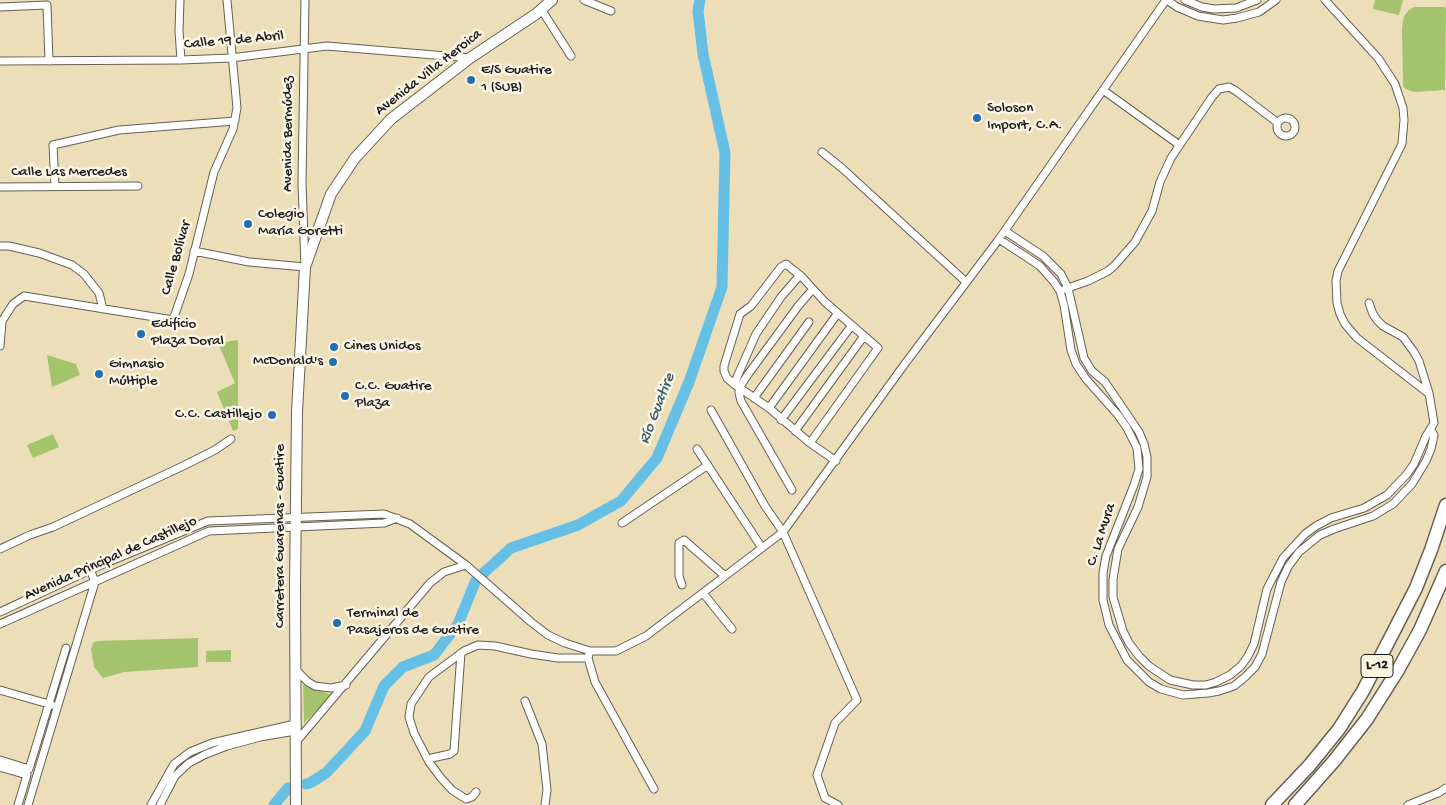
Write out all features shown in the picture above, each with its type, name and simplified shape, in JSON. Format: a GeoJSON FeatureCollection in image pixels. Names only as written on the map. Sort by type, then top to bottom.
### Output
{"type":"FeatureCollection","features":[{"type":"Feature","properties":{"kind":"highway","name":"L-12"},"geometry":{"type":"LineString","coordinates":[[1272,805],[1309,766],[1339,729],[1364,691],[1416,588],[1446,505]]}},
{"type":"Feature","properties":{"kind":"highway","name":"L-12"},"geometry":{"type":"LineString","coordinates":[[1295,805],[1334,762],[1367,719],[1398,670],[1420,630],[1446,571]]}},
{"type":"Feature","properties":{"kind":"main road","name":"Avenida Villa Heroica"},"geometry":{"type":"LineString","coordinates":[[305,268],[331,194],[355,158],[390,119],[470,58],[552,0]]}},
{"type":"Feature","properties":{"kind":"main road","name":"Carretera Guarenas - Guatire"},"geometry":{"type":"LineString","coordinates":[[296,803],[295,587],[297,412],[305,268]]}},
{"type":"Feature","properties":{"kind":"street"},"geometry":{"type":"LineString","coordinates":[[180,0],[179,31],[181,60]]}},
{"type":"Feature","properties":{"kind":"street","name":"Calle Bolívar"},"geometry":{"type":"LineString","coordinates":[[0,344],[2,321],[13,304],[24,296],[173,320],[189,274],[214,172],[233,129],[237,108],[227,0]]}},
{"type":"Feature","properties":{"kind":"street","name":"Avenida Bermúdez"},"geometry":{"type":"LineString","coordinates":[[305,0],[302,183],[305,268]]}},
{"type":"Feature","properties":{"kind":"street"},"geometry":{"type":"LineString","coordinates":[[584,0],[611,11]]}},
{"type":"Feature","properties":{"kind":"street"},"geometry":{"type":"LineString","coordinates":[[476,792],[472,797],[462,798],[441,778],[429,762],[414,733],[409,717],[410,704],[429,677],[460,653],[471,647],[486,645],[558,658],[616,651],[646,636],[783,532],[1005,231],[1167,0],[1176,7],[1198,16],[1223,20],[1259,12],[1276,0]]}},
{"type":"Feature","properties":{"kind":"street"},"geometry":{"type":"LineString","coordinates":[[1185,0],[1214,10],[1236,8],[1256,0]]}},
{"type":"Feature","properties":{"kind":"street"},"geometry":{"type":"LineString","coordinates":[[1325,0],[1378,58],[1395,84],[1402,102],[1404,120],[1402,144],[1338,270],[1336,303],[1340,314],[1357,338],[1429,393]]}},
{"type":"Feature","properties":{"kind":"street"},"geometry":{"type":"LineString","coordinates":[[0,6],[47,5],[49,61]]}},
{"type":"Feature","properties":{"kind":"street"},"geometry":{"type":"LineString","coordinates":[[541,9],[571,56]]}},
{"type":"Feature","properties":{"kind":"street","name":"Calle 19 de Abril"},"geometry":{"type":"LineString","coordinates":[[0,61],[231,58],[327,46],[470,58]]}},
{"type":"Feature","properties":{"kind":"street"},"geometry":{"type":"LineString","coordinates":[[1060,291],[1088,281],[1108,270],[1135,242],[1152,211],[1160,182],[1178,144],[1219,90],[1229,87],[1278,123]]}},
{"type":"Feature","properties":{"kind":"street"},"geometry":{"type":"LineString","coordinates":[[1103,90],[1178,144]]}},
{"type":"Feature","properties":{"kind":"street"},"geometry":{"type":"LineString","coordinates":[[55,186],[53,145],[119,130],[234,121]]}},
{"type":"Feature","properties":{"kind":"street"},"geometry":{"type":"LineString","coordinates":[[822,152],[966,282]]}},
{"type":"Feature","properties":{"kind":"street","name":"Calle Las Mercedes"},"geometry":{"type":"LineString","coordinates":[[0,187],[138,186]]}},
{"type":"Feature","properties":{"kind":"street"},"geometry":{"type":"LineString","coordinates":[[1005,231],[1043,256],[1061,274],[1068,288],[1084,358],[1132,420],[1144,444],[1147,457],[1147,477],[1143,493],[1118,549],[1112,579],[1113,598],[1117,615],[1129,643],[1148,666],[1170,680],[1193,685],[1206,685],[1230,675],[1241,666],[1254,644],[1267,589],[1282,558],[1305,534],[1316,526],[1331,518],[1364,508],[1387,495],[1414,464],[1426,436],[1431,430]]}},
{"type":"Feature","properties":{"kind":"street","name":"C. La Mura"},"geometry":{"type":"LineString","coordinates":[[999,239],[1040,266],[1060,291],[1071,350],[1076,364],[1086,379],[1118,415],[1135,443],[1139,462],[1137,476],[1106,556],[1103,573],[1105,612],[1116,640],[1133,666],[1149,682],[1172,693],[1195,695],[1219,692],[1234,686],[1250,672],[1266,644],[1272,612],[1281,582],[1288,567],[1299,552],[1320,535],[1372,516],[1393,504],[1412,484],[1426,461],[1434,435],[1431,430],[1434,423],[1429,393],[1419,361],[1403,337],[1382,326],[1373,314],[1369,303]]}},
{"type":"Feature","properties":{"kind":"street"},"geometry":{"type":"LineString","coordinates":[[0,246],[9,246],[39,253],[72,265],[84,274],[98,293],[103,309]]}},
{"type":"Feature","properties":{"kind":"street"},"geometry":{"type":"LineString","coordinates":[[193,254],[305,268]]}},
{"type":"Feature","properties":{"kind":"street"},"geometry":{"type":"LineString","coordinates":[[810,443],[878,348],[786,264],[781,266],[751,306],[740,314],[724,366],[727,378],[768,408],[810,443],[836,461]]}},
{"type":"Feature","properties":{"kind":"street"},"geometry":{"type":"LineString","coordinates":[[792,490],[741,401],[737,386],[741,364],[756,334],[781,297],[800,275]]}},
{"type":"Feature","properties":{"kind":"street"},"geometry":{"type":"LineString","coordinates":[[737,386],[813,289]]}},
{"type":"Feature","properties":{"kind":"street"},"geometry":{"type":"LineString","coordinates":[[768,408],[838,313]]}},
{"type":"Feature","properties":{"kind":"street"},"geometry":{"type":"LineString","coordinates":[[754,398],[809,322]]}},
{"type":"Feature","properties":{"kind":"street"},"geometry":{"type":"LineString","coordinates":[[781,420],[852,325]]}},
{"type":"Feature","properties":{"kind":"street"},"geometry":{"type":"LineString","coordinates":[[795,431],[864,336]]}},
{"type":"Feature","properties":{"kind":"street"},"geometry":{"type":"LineString","coordinates":[[711,410],[765,506],[783,532],[858,700],[835,723],[817,775],[825,798],[838,805]]}},
{"type":"Feature","properties":{"kind":"street"},"geometry":{"type":"LineString","coordinates":[[0,548],[60,524],[183,466],[232,439]]}},
{"type":"Feature","properties":{"kind":"street"},"geometry":{"type":"LineString","coordinates":[[697,449],[762,548]]}},
{"type":"Feature","properties":{"kind":"street"},"geometry":{"type":"LineString","coordinates":[[622,523],[708,465]]}},
{"type":"Feature","properties":{"kind":"street"},"geometry":{"type":"LineString","coordinates":[[297,522],[384,514],[397,518],[410,524],[466,565],[548,635],[589,654]]}},
{"type":"Feature","properties":{"kind":"street","name":"Avenida Principal de Castillejo"},"geometry":{"type":"LineString","coordinates":[[0,612],[90,570],[208,521],[297,522]]}},
{"type":"Feature","properties":{"kind":"street","name":"Avenida Principal de Castillejo"},"geometry":{"type":"LineString","coordinates":[[0,624],[209,530],[297,522]]}},
{"type":"Feature","properties":{"kind":"street"},"geometry":{"type":"LineString","coordinates":[[682,584],[679,576],[678,550],[679,543],[684,540],[725,576]]}},
{"type":"Feature","properties":{"kind":"street"},"geometry":{"type":"LineString","coordinates":[[296,747],[430,583],[444,572],[466,565]]}},
{"type":"Feature","properties":{"kind":"street"},"geometry":{"type":"LineString","coordinates":[[0,767],[27,775],[19,803],[28,804],[96,582],[90,570]]}},
{"type":"Feature","properties":{"kind":"street"},"geometry":{"type":"LineString","coordinates":[[703,593],[732,628]]}},
{"type":"Feature","properties":{"kind":"street"},"geometry":{"type":"LineString","coordinates":[[0,760],[29,769],[66,648]]}},
{"type":"Feature","properties":{"kind":"street"},"geometry":{"type":"LineString","coordinates":[[429,762],[432,758],[450,754],[454,751],[460,653]]}},
{"type":"Feature","properties":{"kind":"street"},"geometry":{"type":"LineString","coordinates":[[589,654],[595,682],[654,789]]}},
{"type":"Feature","properties":{"kind":"street"},"geometry":{"type":"LineString","coordinates":[[296,670],[315,686],[330,688],[346,684]]}},
{"type":"Feature","properties":{"kind":"street"},"geometry":{"type":"LineString","coordinates":[[0,690],[58,707]]}},
{"type":"Feature","properties":{"kind":"street"},"geometry":{"type":"LineString","coordinates":[[525,701],[542,744],[546,790],[545,805]]}},
{"type":"Feature","properties":{"kind":"street"},"geometry":{"type":"LineString","coordinates":[[151,805],[174,764],[190,752],[212,743],[295,727]]}},
{"type":"Feature","properties":{"kind":"street"},"geometry":{"type":"LineString","coordinates":[[160,805],[175,776],[189,762],[227,746],[295,727]]}},
{"type":"Feature","properties":{"kind":"street"},"geometry":{"type":"LineString","coordinates":[[1408,805],[1446,788]]}},
{"type":"Feature","properties":{"kind":"green space"},"geometry":{"type":"Polygon","coordinates":[[[1375,0],[1403,0],[1399,15],[1373,9],[1375,0]]]}},
{"type":"Feature","properties":{"kind":"green space"},"geometry":{"type":"Polygon","coordinates":[[[1414,7],[1445,7],[1446,9],[1445,90],[1414,92],[1403,86],[1402,28],[1404,16],[1414,7]]]}},
{"type":"Feature","properties":{"kind":"green space"},"geometry":{"type":"Polygon","coordinates":[[[238,340],[238,429],[233,431],[217,392],[235,383],[218,343],[238,340]]]}},
{"type":"Feature","properties":{"kind":"green space"},"geometry":{"type":"Polygon","coordinates":[[[47,355],[76,364],[80,375],[52,387],[47,355]]]}},
{"type":"Feature","properties":{"kind":"green space"},"geometry":{"type":"Polygon","coordinates":[[[53,434],[59,447],[33,458],[27,445],[53,434]]]}},
{"type":"Feature","properties":{"kind":"green space"},"geometry":{"type":"Polygon","coordinates":[[[198,638],[198,667],[124,672],[103,678],[94,667],[91,649],[93,643],[97,641],[198,638]]]}},
{"type":"Feature","properties":{"kind":"green space"},"geometry":{"type":"Polygon","coordinates":[[[231,650],[231,662],[206,662],[206,651],[231,650]]]}},
{"type":"Feature","properties":{"kind":"green space"},"geometry":{"type":"Polygon","coordinates":[[[303,685],[333,695],[304,723],[303,685]]]}},
{"type":"Feature","properties":{"kind":"waterway","name":"Río Guatire"},"geometry":{"type":"LineString","coordinates":[[306,784],[326,773],[365,731],[384,686],[403,667],[434,655],[458,624],[476,580],[511,548],[578,525],[621,501],[657,458],[689,382],[722,287],[725,153],[703,54],[698,11],[700,0]]}},
{"type":"Feature","properties":{"kind":"waterway","name":"Río Guatire"},"geometry":{"type":"LineString","coordinates":[[274,805],[288,788]]}},
{"type":"Feature","properties":{"kind":"place","name":"E/S Guatire 1 (SUB)"},"geometry":{"type":"Point","coordinates":[471,80]}},
{"type":"Feature","properties":{"kind":"place","name":"Soloson Import, C.A."},"geometry":{"type":"Point","coordinates":[977,118]}},
{"type":"Feature","properties":{"kind":"place","name":"Colegio María Goretti"},"geometry":{"type":"Point","coordinates":[248,224]}},
{"type":"Feature","properties":{"kind":"place","name":"Edificio Plaza Doral"},"geometry":{"type":"Point","coordinates":[141,334]}},
{"type":"Feature","properties":{"kind":"place","name":"Cines Unidos"},"geometry":{"type":"Point","coordinates":[334,347]}},
{"type":"Feature","properties":{"kind":"place","name":"McDonald's"},"geometry":{"type":"Point","coordinates":[333,362]}},
{"type":"Feature","properties":{"kind":"place","name":"Gimnasio Múltiple"},"geometry":{"type":"Point","coordinates":[99,374]}},
{"type":"Feature","properties":{"kind":"place","name":"C.C. Guatire Plaza"},"geometry":{"type":"Point","coordinates":[345,396]}},
{"type":"Feature","properties":{"kind":"place","name":"C.C. Castillejo"},"geometry":{"type":"Point","coordinates":[272,415]}},
{"type":"Feature","properties":{"kind":"place","name":"Terminal de Pasajeros de Guatire"},"geometry":{"type":"Point","coordinates":[337,623]}}]}
